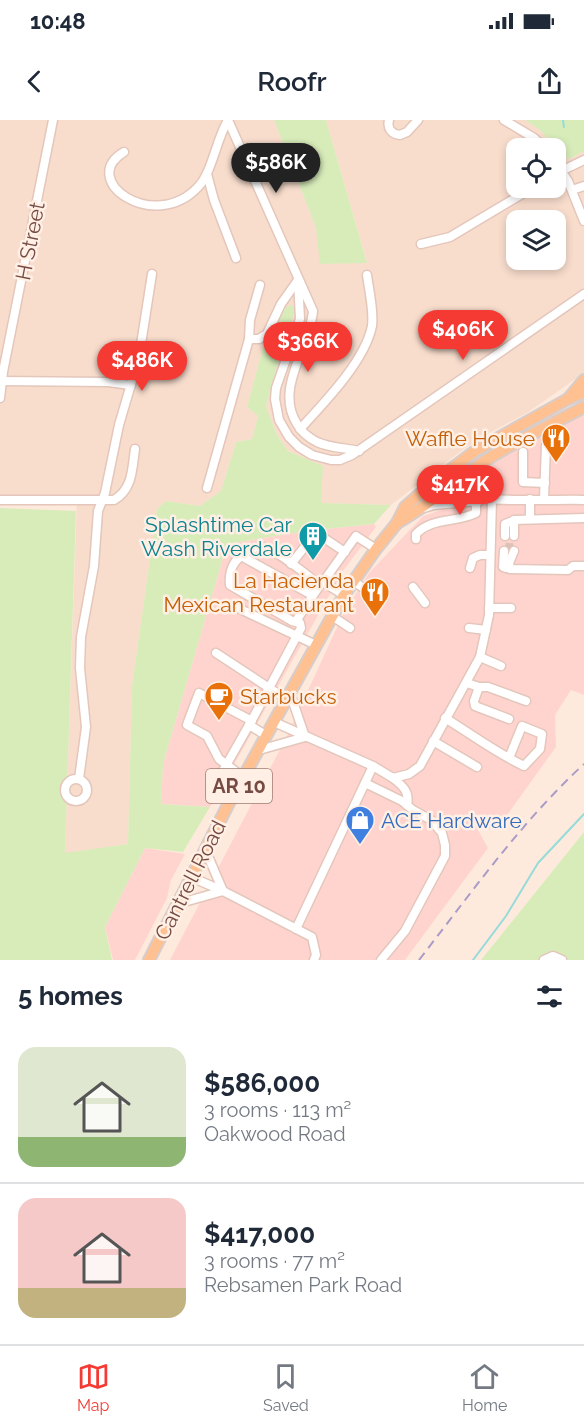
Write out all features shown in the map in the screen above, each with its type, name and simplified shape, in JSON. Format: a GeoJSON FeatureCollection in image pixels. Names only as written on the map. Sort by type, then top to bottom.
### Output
{"type":"FeatureCollection","features":[{"type":"Feature","properties":{"kind":"main road"},"geometry":{"type":"LineString","coordinates":[[568,399],[584,380]]}},
{"type":"Feature","properties":{"kind":"main road","name":"Cantrell Road"},"geometry":{"type":"LineString","coordinates":[[149,960],[243,777],[344,594],[397,524],[405,507],[459,462],[505,433],[584,392]]}},
{"type":"Feature","properties":{"kind":"main road","name":"Cantrell Road"},"geometry":{"type":"LineString","coordinates":[[397,524],[423,509],[457,480],[486,460],[584,407]]}},
{"type":"Feature","properties":{"kind":"street","name":"H Street"},"geometry":{"type":"LineString","coordinates":[[0,398],[1,381],[53,120]]}},
{"type":"Feature","properties":{"kind":"street"},"geometry":{"type":"LineString","coordinates":[[124,152],[111,163],[108,169],[109,177],[124,195],[143,205],[164,206],[180,202],[200,186],[228,120]]}},
{"type":"Feature","properties":{"kind":"street"},"geometry":{"type":"LineString","coordinates":[[228,120],[313,311],[310,330],[297,364],[289,396],[291,414],[300,429],[319,443],[359,451]]}},
{"type":"Feature","properties":{"kind":"street"},"geometry":{"type":"LineString","coordinates":[[389,120],[390,131],[400,135],[418,120]]}},
{"type":"Feature","properties":{"kind":"street"},"geometry":{"type":"LineString","coordinates":[[504,120],[534,138]]}},
{"type":"Feature","properties":{"kind":"street"},"geometry":{"type":"LineString","coordinates":[[566,168],[584,160]]}},
{"type":"Feature","properties":{"kind":"street"},"geometry":{"type":"LineString","coordinates":[[207,174],[214,200],[236,258]]}},
{"type":"Feature","properties":{"kind":"street"},"geometry":{"type":"LineString","coordinates":[[566,176],[584,221]]}},
{"type":"Feature","properties":{"kind":"street"},"geometry":{"type":"LineString","coordinates":[[572,190],[584,186]]}},
{"type":"Feature","properties":{"kind":"street"},"geometry":{"type":"LineString","coordinates":[[421,244],[450,237],[515,198]]}},
{"type":"Feature","properties":{"kind":"street"},"geometry":{"type":"LineString","coordinates":[[79,779],[86,728],[80,668],[81,637],[94,566],[101,501],[105,493],[112,452],[139,357],[152,274]]}},
{"type":"Feature","properties":{"kind":"street"},"geometry":{"type":"LineString","coordinates":[[300,429],[342,381],[369,333],[372,324],[368,274]]}},
{"type":"Feature","properties":{"kind":"street"},"geometry":{"type":"LineString","coordinates":[[249,339],[259,339],[267,334],[282,303],[298,279]]}},
{"type":"Feature","properties":{"kind":"street"},"geometry":{"type":"LineString","coordinates":[[298,279],[300,319],[276,388],[275,399],[279,420],[289,437],[312,455],[331,460],[340,460],[359,451],[584,294]]}},
{"type":"Feature","properties":{"kind":"street"},"geometry":{"type":"LineString","coordinates":[[207,488],[249,339],[250,320],[260,285]]}},
{"type":"Feature","properties":{"kind":"street"},"geometry":{"type":"LineString","coordinates":[[1,381],[108,382],[130,385]]}},
{"type":"Feature","properties":{"kind":"street"},"geometry":{"type":"LineString","coordinates":[[544,499],[546,445],[556,435]]}},
{"type":"Feature","properties":{"kind":"street"},"geometry":{"type":"LineString","coordinates":[[0,500],[114,500],[127,490],[135,449]]}},
{"type":"Feature","properties":{"kind":"street"},"geometry":{"type":"LineString","coordinates":[[523,452],[523,482],[545,483]]}},
{"type":"Feature","properties":{"kind":"street"},"geometry":{"type":"LineString","coordinates":[[457,480],[465,494],[492,499]]}},
{"type":"Feature","properties":{"kind":"street"},"geometry":{"type":"LineString","coordinates":[[393,778],[409,774],[420,766],[457,693],[467,683],[480,657],[489,608],[492,499]]}},
{"type":"Feature","properties":{"kind":"street"},"geometry":{"type":"LineString","coordinates":[[423,509],[434,505],[492,499],[584,500]]}},
{"type":"Feature","properties":{"kind":"street"},"geometry":{"type":"LineString","coordinates":[[510,536],[530,499]]}},
{"type":"Feature","properties":{"kind":"street"},"geometry":{"type":"LineString","coordinates":[[416,539],[416,534],[420,530],[439,520],[465,518],[476,513],[476,501]]}},
{"type":"Feature","properties":{"kind":"street"},"geometry":{"type":"LineString","coordinates":[[519,520],[584,518]]}},
{"type":"Feature","properties":{"kind":"street"},"geometry":{"type":"LineString","coordinates":[[296,621],[312,595],[356,536],[376,549]]}},
{"type":"Feature","properties":{"kind":"street"},"geometry":{"type":"LineString","coordinates":[[291,564],[312,539],[317,537],[324,538],[345,552]]}},
{"type":"Feature","properties":{"kind":"street"},"geometry":{"type":"LineString","coordinates":[[211,792],[301,628],[300,623],[292,621],[230,585],[232,567],[241,556],[251,550],[264,548],[321,583],[344,594]]}},
{"type":"Feature","properties":{"kind":"street"},"geometry":{"type":"LineString","coordinates":[[509,551],[508,568],[568,570],[573,566],[584,566]]}},
{"type":"Feature","properties":{"kind":"street"},"geometry":{"type":"LineString","coordinates":[[470,568],[473,558],[490,555]]}},
{"type":"Feature","properties":{"kind":"street"},"geometry":{"type":"LineString","coordinates":[[241,556],[312,595]]}},
{"type":"Feature","properties":{"kind":"street"},"geometry":{"type":"LineString","coordinates":[[353,581],[371,592]]}},
{"type":"Feature","properties":{"kind":"street"},"geometry":{"type":"LineString","coordinates":[[413,587],[425,603]]}},
{"type":"Feature","properties":{"kind":"street"},"geometry":{"type":"LineString","coordinates":[[238,608],[316,645]]}},
{"type":"Feature","properties":{"kind":"street"},"geometry":{"type":"LineString","coordinates":[[489,608],[511,608]]}},
{"type":"Feature","properties":{"kind":"street"},"geometry":{"type":"LineString","coordinates":[[332,616],[350,628]]}},
{"type":"Feature","properties":{"kind":"street"},"geometry":{"type":"LineString","coordinates":[[469,628],[486,630]]}},
{"type":"Feature","properties":{"kind":"street"},"geometry":{"type":"LineString","coordinates":[[216,653],[269,687],[288,696],[305,737]]}},
{"type":"Feature","properties":{"kind":"street"},"geometry":{"type":"LineString","coordinates":[[480,657],[501,666]]}},
{"type":"Feature","properties":{"kind":"street"},"geometry":{"type":"LineString","coordinates":[[467,683],[488,687],[526,701]]}},
{"type":"Feature","properties":{"kind":"street"},"geometry":{"type":"LineString","coordinates":[[479,687],[474,701],[475,706],[509,719]]}},
{"type":"Feature","properties":{"kind":"street"},"geometry":{"type":"LineString","coordinates":[[243,777],[219,759],[207,736],[187,725],[199,693],[250,723],[267,736]]}},
{"type":"Feature","properties":{"kind":"street"},"geometry":{"type":"LineString","coordinates":[[445,718],[509,758],[524,766],[540,750],[542,734],[522,726],[509,758]]}},
{"type":"Feature","properties":{"kind":"street"},"geometry":{"type":"LineString","coordinates":[[274,722],[373,766],[393,778],[405,788],[409,797],[407,805]]}},
{"type":"Feature","properties":{"kind":"street"},"geometry":{"type":"LineString","coordinates":[[258,750],[305,737]]}},
{"type":"Feature","properties":{"kind":"street"},"geometry":{"type":"LineString","coordinates":[[433,741],[477,767]]}},
{"type":"Feature","properties":{"kind":"street"},"geometry":{"type":"LineString","coordinates":[[296,929],[373,766]]}},
{"type":"Feature","properties":{"kind":"street"},"geometry":{"type":"LineString","coordinates":[[365,783],[402,801],[412,810],[432,820],[445,845],[445,856],[405,930],[381,960]]}},
{"type":"Feature","properties":{"kind":"street"},"geometry":{"type":"LineString","coordinates":[[206,849],[224,891]]}},
{"type":"Feature","properties":{"kind":"street"},"geometry":{"type":"LineString","coordinates":[[190,877],[224,891],[312,937],[316,955],[314,960]]}},
{"type":"Feature","properties":{"kind":"street"},"geometry":{"type":"LineString","coordinates":[[177,904],[224,891]]}},
{"type":"Feature","properties":{"kind":"street"},"geometry":{"type":"LineString","coordinates":[[544,960],[553,957],[562,960]]}},
{"type":"Feature","properties":{"kind":"shaded area"},"geometry":{"type":"Polygon","coordinates":[[[0,120],[274,120],[316,228],[321,264],[367,262],[326,120],[525,120],[547,138],[506,138],[506,198],[566,198],[566,157],[570,159],[584,151],[584,373],[527,413],[465,448],[391,505],[320,503],[323,466],[288,451],[277,435],[266,406],[277,366],[285,307],[271,339],[264,344],[247,407],[258,416],[252,439],[236,442],[221,491],[200,506],[166,501],[157,509],[132,686],[128,844],[65,854],[77,496],[0,495],[0,120]]]}},
{"type":"Feature","properties":{"kind":"shaded area"},"geometry":{"type":"Polygon","coordinates":[[[584,413],[584,695],[571,690],[555,715],[556,747],[497,829],[477,828],[488,848],[405,960],[170,960],[286,738],[344,612],[369,573],[423,516],[442,510],[468,508],[468,476],[584,413]]]}},
{"type":"Feature","properties":{"kind":"shaded area"},"geometry":{"type":"Polygon","coordinates":[[[374,524],[376,527],[343,571],[210,807],[161,804],[163,764],[227,544],[306,531],[374,524]]]}},
{"type":"Feature","properties":{"kind":"shaded area"},"geometry":{"type":"Polygon","coordinates":[[[145,848],[185,854],[171,880],[167,898],[135,960],[113,960],[105,927],[145,848]]]}},
{"type":"Feature","properties":{"kind":"green space"},"geometry":{"type":"Polygon","coordinates":[[[274,120],[326,120],[367,263],[320,264],[316,228],[274,120]]]}},
{"type":"Feature","properties":{"kind":"green space"},"geometry":{"type":"Polygon","coordinates":[[[525,120],[584,120],[584,151],[570,159],[566,157],[566,138],[547,138],[525,120]]]}},
{"type":"Feature","properties":{"kind":"green space"},"geometry":{"type":"Polygon","coordinates":[[[292,305],[295,310],[266,406],[277,435],[288,451],[323,466],[321,503],[391,505],[374,524],[306,531],[227,544],[163,764],[161,804],[210,807],[183,852],[145,848],[105,927],[112,960],[0,960],[0,508],[76,511],[65,853],[128,844],[132,686],[157,509],[166,501],[200,506],[221,491],[236,442],[252,439],[258,416],[247,407],[264,344],[271,338],[285,307],[292,305]]]}},
{"type":"Feature","properties":{"kind":"green space"},"geometry":{"type":"Polygon","coordinates":[[[584,832],[584,960],[481,960],[584,832]]]}},
{"type":"Feature","properties":{"kind":"waterway"},"geometry":{"type":"LineString","coordinates":[[563,120],[564,127]]}},
{"type":"Feature","properties":{"kind":"waterway"},"geometry":{"type":"LineString","coordinates":[[473,960],[506,916],[538,863],[584,814]]}},
{"type":"Feature","properties":{"kind":"tunnel"},"geometry":{"type":"LineString","coordinates":[[509,551],[510,536]]}},
{"type":"Feature","properties":{"kind":"railway"},"geometry":{"type":"LineString","coordinates":[[419,960],[518,834],[584,764]]}},
{"type":"Feature","properties":{"kind":"place","name":"Waffle House"},"geometry":{"type":"Point","coordinates":[556,464]}},
{"type":"Feature","properties":{"kind":"place","name":"Splashtime Car Wash Riverdale"},"geometry":{"type":"Point","coordinates":[313,562]}},
{"type":"Feature","properties":{"kind":"place","name":"La Hacienda Mexican Restaurant"},"geometry":{"type":"Point","coordinates":[375,618]}},
{"type":"Feature","properties":{"kind":"place","name":"Starbucks"},"geometry":{"type":"Point","coordinates":[219,722]}},
{"type":"Feature","properties":{"kind":"place","name":"ACE Hardware"},"geometry":{"type":"Point","coordinates":[360,846]}}]}
